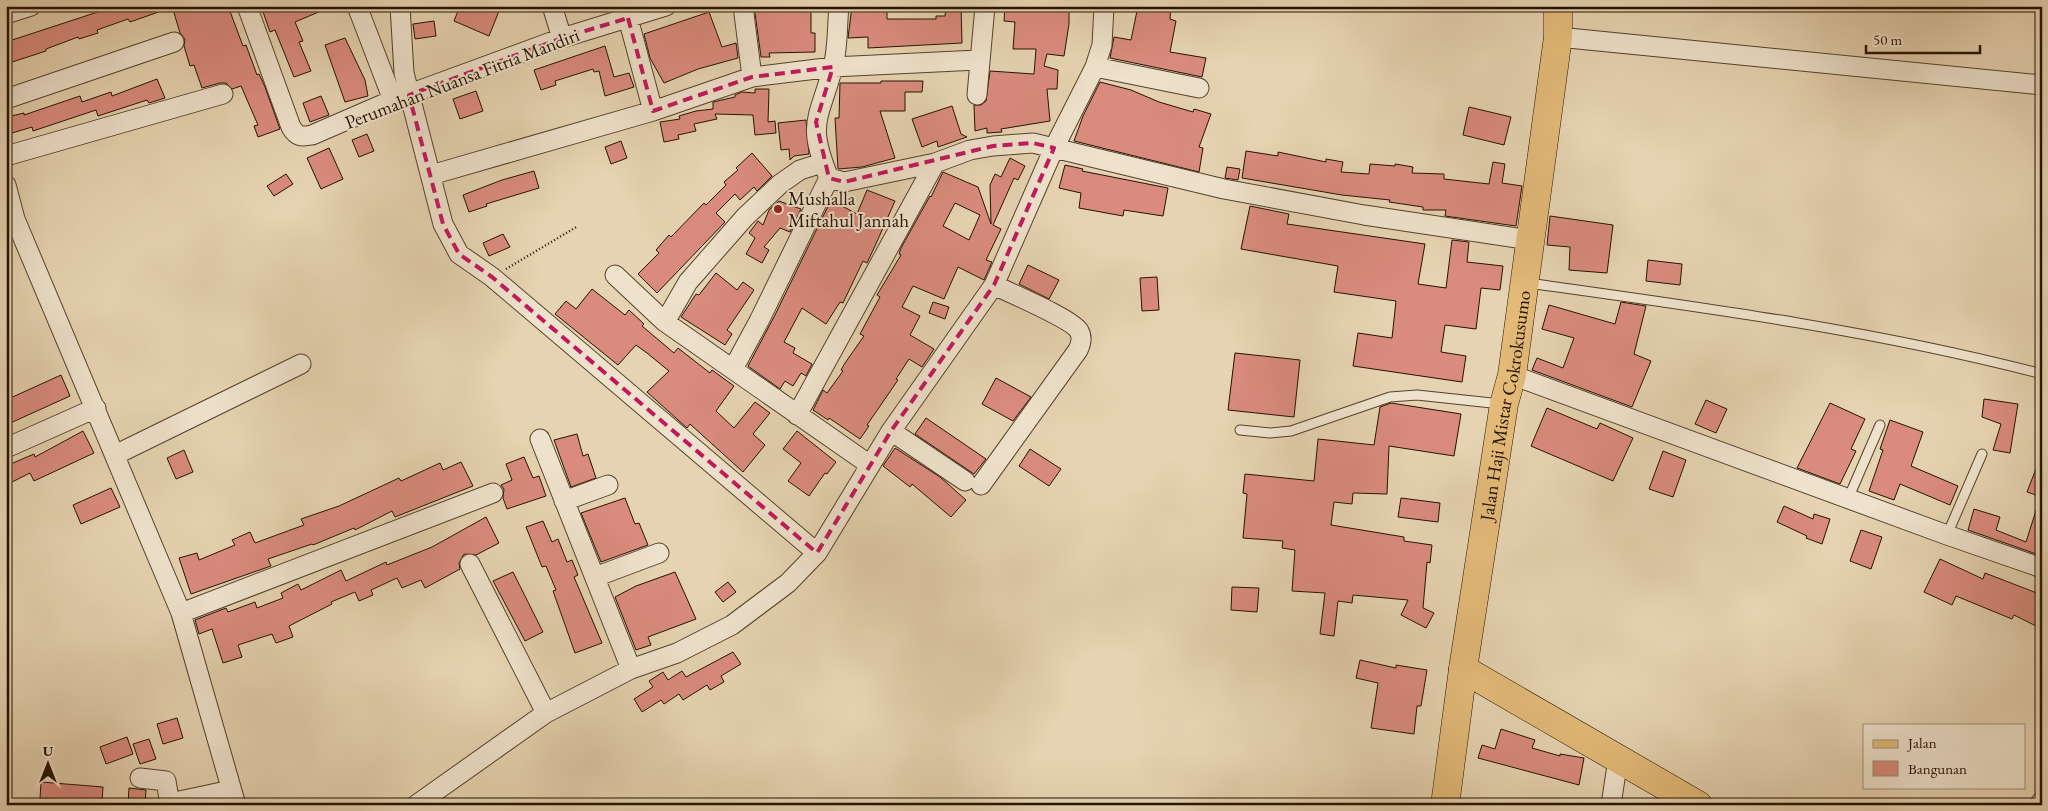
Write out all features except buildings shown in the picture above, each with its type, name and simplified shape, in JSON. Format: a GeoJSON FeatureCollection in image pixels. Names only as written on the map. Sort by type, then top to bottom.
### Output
{"type":"FeatureCollection","features":[{"type":"Feature","properties":{"kind":"main road","name":"Jalan Haji Mistar Cokrokusumo"},"geometry":{"type":"LineString","coordinates":[[1445,805],[1463,669],[1504,404],[1512,375],[1558,37],[1558,6]]}},
{"type":"Feature","properties":{"kind":"main road"},"geometry":{"type":"LineString","coordinates":[[1463,669],[1698,805]]}},
{"type":"Feature","properties":{"kind":"street"},"geometry":{"type":"LineString","coordinates":[[6,14],[31,6]]}},
{"type":"Feature","properties":{"kind":"street","name":"Perumahan Nuansa Fitria Mandiri"},"geometry":{"type":"LineString","coordinates":[[247,6],[291,127],[296,135],[301,137],[312,135],[401,98],[562,38],[666,6]]}},
{"type":"Feature","properties":{"kind":"street"},"geometry":{"type":"LineString","coordinates":[[356,6],[401,98],[431,174],[448,236],[459,254],[492,277],[817,553]]}},
{"type":"Feature","properties":{"kind":"street"},"geometry":{"type":"LineString","coordinates":[[400,6],[404,73],[401,98]]}},
{"type":"Feature","properties":{"kind":"street"},"geometry":{"type":"LineString","coordinates":[[552,6],[562,38]]}},
{"type":"Feature","properties":{"kind":"street"},"geometry":{"type":"LineString","coordinates":[[743,6],[752,77]]}},
{"type":"Feature","properties":{"kind":"street"},"geometry":{"type":"LineString","coordinates":[[733,369],[759,321],[826,170],[817,146],[816,122],[833,66],[839,6]]}},
{"type":"Feature","properties":{"kind":"street"},"geometry":{"type":"LineString","coordinates":[[977,95],[978,60],[985,6]]}},
{"type":"Feature","properties":{"kind":"street"},"geometry":{"type":"LineString","coordinates":[[416,805],[546,714],[631,669],[677,653],[732,625],[788,583],[817,553],[891,431],[994,285],[1054,148],[1094,67],[1102,45],[1104,6]]}},
{"type":"Feature","properties":{"kind":"street"},"geometry":{"type":"LineString","coordinates":[[628,18],[653,111]]}},
{"type":"Feature","properties":{"kind":"street"},"geometry":{"type":"LineString","coordinates":[[1558,37],[2042,85]]}},
{"type":"Feature","properties":{"kind":"street"},"geometry":{"type":"LineString","coordinates":[[6,100],[174,42]]}},
{"type":"Feature","properties":{"kind":"street"},"geometry":{"type":"LineString","coordinates":[[431,174],[653,111],[752,77],[833,66],[978,60]]}},
{"type":"Feature","properties":{"kind":"street"},"geometry":{"type":"LineString","coordinates":[[1094,67],[1199,88]]}},
{"type":"Feature","properties":{"kind":"street"},"geometry":{"type":"LineString","coordinates":[[6,156],[223,94]]}},
{"type":"Feature","properties":{"kind":"street"},"geometry":{"type":"LineString","coordinates":[[664,322],[688,282],[745,217],[780,184],[800,170],[826,170],[844,182],[935,163],[970,150],[993,146],[1033,143],[1224,189],[1364,215],[1530,240]]}},
{"type":"Feature","properties":{"kind":"street"},"geometry":{"type":"LineString","coordinates":[[797,415],[935,163]]}},
{"type":"Feature","properties":{"kind":"street"},"geometry":{"type":"LineString","coordinates":[[6,185],[11,221],[96,408],[181,613],[234,798],[170,804],[166,781],[140,778]]}},
{"type":"Feature","properties":{"kind":"street"},"geometry":{"type":"LineString","coordinates":[[615,274],[664,322],[870,465]]}},
{"type":"Feature","properties":{"kind":"street"},"geometry":{"type":"LineString","coordinates":[[891,431],[973,483],[1078,350],[1082,337],[1078,329],[1066,320],[994,285]]}},
{"type":"Feature","properties":{"kind":"street"},"geometry":{"type":"LineString","coordinates":[[115,455],[301,364]]}},
{"type":"Feature","properties":{"kind":"street"},"geometry":{"type":"LineString","coordinates":[[1512,375],[1946,535],[2042,568]]}},
{"type":"Feature","properties":{"kind":"street"},"geometry":{"type":"LineString","coordinates":[[6,448],[96,408]]}},
{"type":"Feature","properties":{"kind":"street"},"geometry":{"type":"LineString","coordinates":[[540,439],[631,669]]}},
{"type":"Feature","properties":{"kind":"street"},"geometry":{"type":"LineString","coordinates":[[564,501],[608,485]]}},
{"type":"Feature","properties":{"kind":"street"},"geometry":{"type":"LineString","coordinates":[[181,613],[493,493]]}},
{"type":"Feature","properties":{"kind":"street"},"geometry":{"type":"LineString","coordinates":[[594,577],[659,553]]}},
{"type":"Feature","properties":{"kind":"street"},"geometry":{"type":"LineString","coordinates":[[470,564],[546,714]]}},
{"type":"Feature","properties":{"kind":"street"},"geometry":{"type":"LineString","coordinates":[[1611,805],[1618,759]]}},
{"type":"Feature","properties":{"kind":"street"},"geometry":{"type":"LineString","coordinates":[[2040,805],[2042,800]]}},
{"type":"Feature","properties":{"kind":"lane"},"geometry":{"type":"LineString","coordinates":[[1525,282],[1816,325],[1913,343],[2042,374]]}},
{"type":"Feature","properties":{"kind":"lane"},"geometry":{"type":"LineString","coordinates":[[1240,430],[1270,433],[1291,431],[1390,396],[1417,395],[1504,404]]}},
{"type":"Feature","properties":{"kind":"lane"},"geometry":{"type":"LineString","coordinates":[[1848,499],[1880,425]]}},
{"type":"Feature","properties":{"kind":"lane"},"geometry":{"type":"LineString","coordinates":[[1946,535],[1982,454]]}},
{"type":"Feature","properties":{"kind":"path"},"geometry":{"type":"LineString","coordinates":[[492,277],[578,226]]}},
{"type":"Feature","properties":{"kind":"highlighted area"},"geometry":{"type":"Polygon","coordinates":[[[628,18],[653,111],[752,77],[833,67],[816,122],[829,178],[844,182],[993,146],[1033,143],[1054,148],[994,285],[891,431],[817,553],[492,277],[459,254],[443,224],[409,95],[562,38],[628,18]]]}},
{"type":"Feature","properties":{"kind":"place","name":"Mushalla Miftahul Jannah"},"geometry":{"type":"Point","coordinates":[778,209]}}]}
